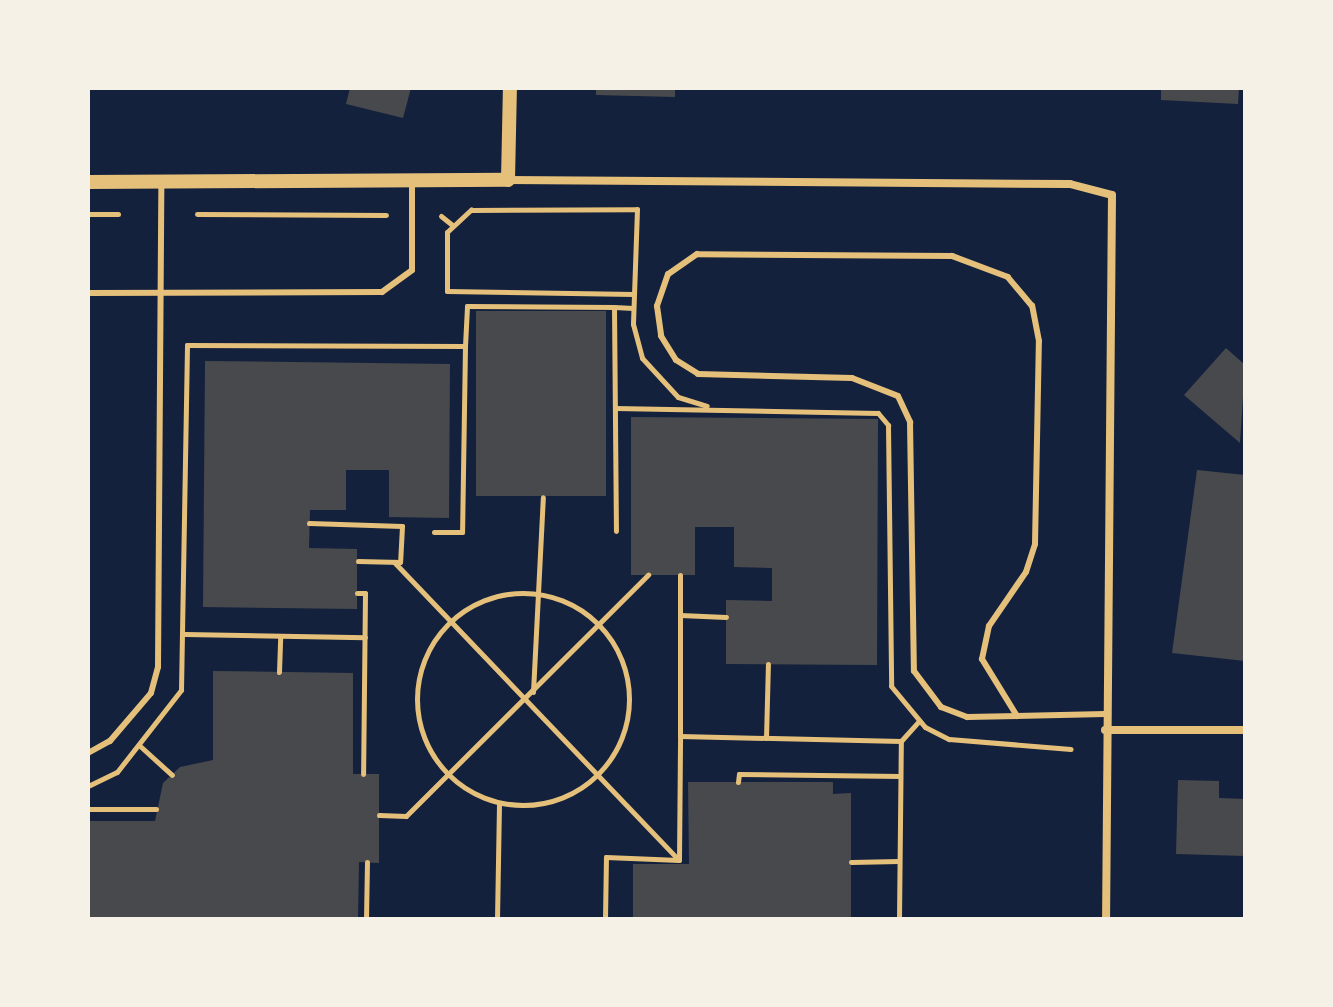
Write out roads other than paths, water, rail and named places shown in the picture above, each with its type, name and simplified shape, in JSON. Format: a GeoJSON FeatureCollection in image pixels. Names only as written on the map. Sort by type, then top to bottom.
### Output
{"type":"FeatureCollection","features":[{"type":"Feature","properties":{"kind":"street"},"geometry":{"type":"LineString","coordinates":[[508,180],[510,88]]}},
{"type":"Feature","properties":{"kind":"street"},"geometry":{"type":"LineString","coordinates":[[88,182],[508,180],[1070,184],[1112,195],[1105,714],[1106,919]]}},
{"type":"Feature","properties":{"kind":"street"},"geometry":{"type":"LineString","coordinates":[[1105,730],[1245,730]]}},
{"type":"Feature","properties":{"kind":"lane"},"geometry":{"type":"LineString","coordinates":[[88,293],[382,292],[412,270],[412,180]]}},
{"type":"Feature","properties":{"kind":"lane"},"geometry":{"type":"LineString","coordinates":[[88,753],[110,741],[151,693],[158,667],[161,182]]}},
{"type":"Feature","properties":{"kind":"lane"},"geometry":{"type":"LineString","coordinates":[[1017,716],[982,659],[989,626],[1026,572],[1035,544],[1039,341],[1032,306],[1008,277],[952,256],[709,253],[668,274],[657,306],[661,336],[676,360],[698,374],[852,378],[898,396],[910,422],[914,671],[941,707],[967,717],[1017,716],[1105,714]]}}]}
